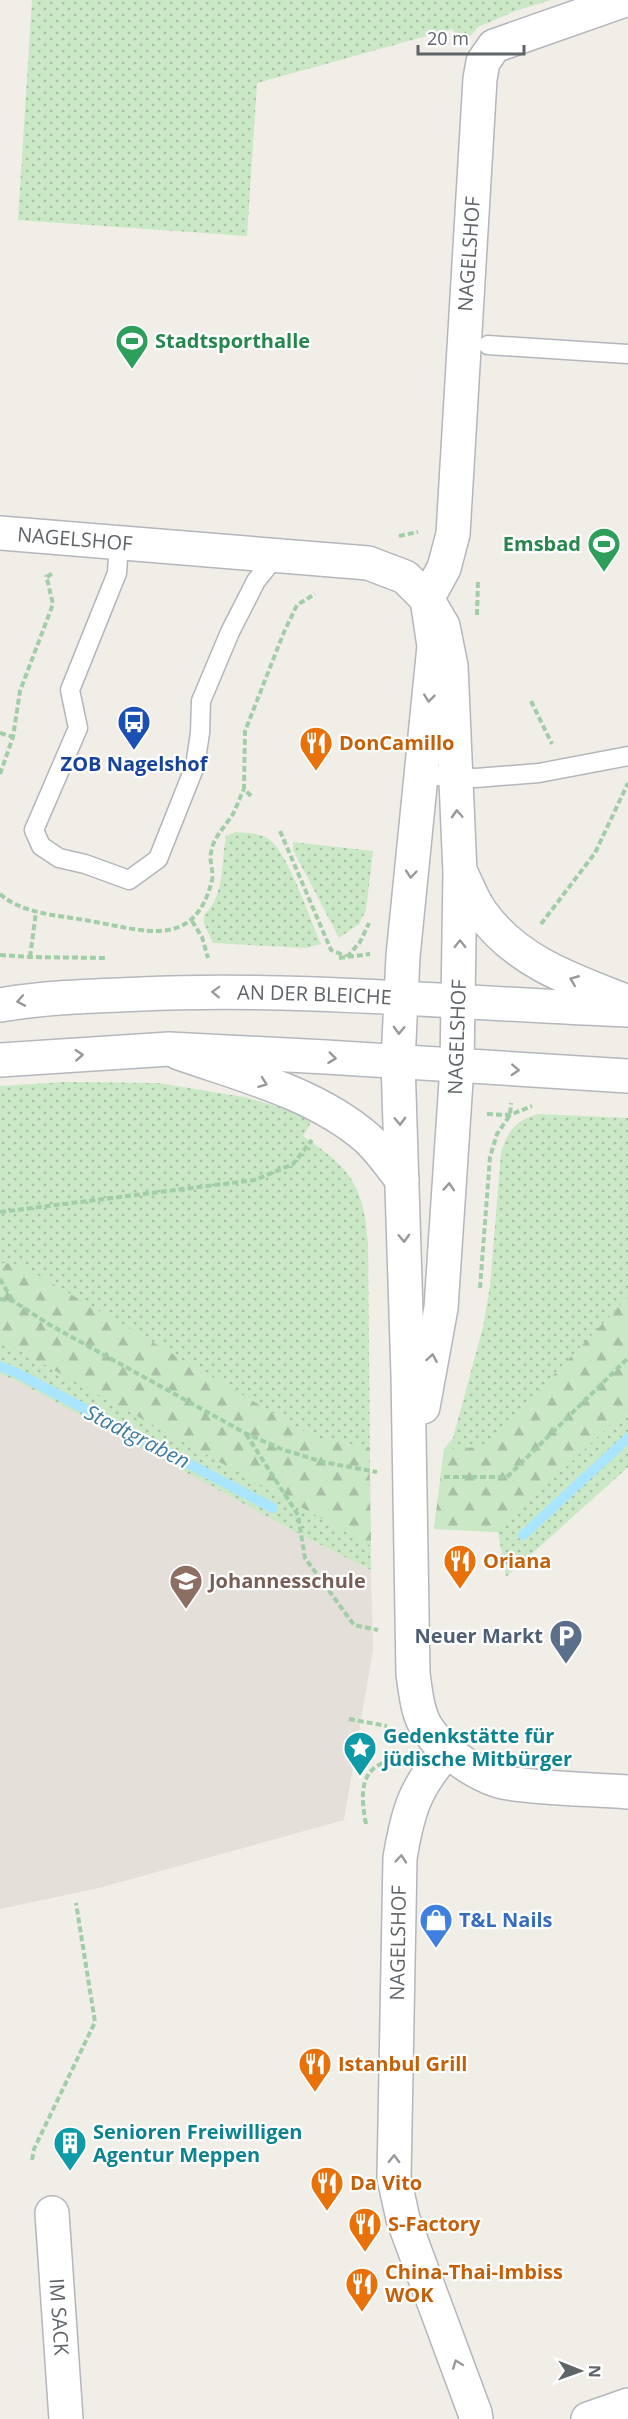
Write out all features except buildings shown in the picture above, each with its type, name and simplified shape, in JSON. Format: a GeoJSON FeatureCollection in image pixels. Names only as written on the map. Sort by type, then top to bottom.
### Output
{"type":"FeatureCollection","features":[{"type":"Feature","properties":{"kind":"street","name":"NAGELSHOF"},"geometry":{"type":"LineString","coordinates":[[476,2419],[403,2219],[394,2178],[400,1858],[407,1817],[427,1774],[448,1750],[429,1731],[418,1707],[413,1674],[411,1478],[399,1062],[400,998],[434,646],[427,599],[444,568],[453,534],[483,62],[494,46],[625,0]]}},
{"type":"Feature","properties":{"kind":"street","name":"NAGELSHOF"},"geometry":{"type":"LineString","coordinates":[[0,533],[368,563],[405,577],[427,599],[443,626],[451,666],[460,873],[457,1066],[441,1308],[411,1478]]}},
{"type":"Feature","properties":{"kind":"street"},"geometry":{"type":"LineString","coordinates":[[460,873],[480,912],[508,943],[551,971],[628,1002]]}},
{"type":"Feature","properties":{"kind":"street","name":"AN DER BLEICHE"},"geometry":{"type":"LineString","coordinates":[[0,1005],[40,998],[204,991],[628,1010]]}},
{"type":"Feature","properties":{"kind":"street"},"geometry":{"type":"LineString","coordinates":[[169,1049],[284,1090],[330,1111],[368,1138],[402,1180]]}},
{"type":"Feature","properties":{"kind":"street"},"geometry":{"type":"LineString","coordinates":[[0,1060],[169,1049],[628,1076]]}},
{"type":"Feature","properties":{"kind":"street"},"geometry":{"type":"LineString","coordinates":[[448,1750],[473,1770],[507,1783],[628,1792]]}},
{"type":"Feature","properties":{"kind":"street","name":"IM SACK"},"geometry":{"type":"LineString","coordinates":[[52,2212],[66,2419]]}},
{"type":"Feature","properties":{"kind":"street"},"geometry":{"type":"LineString","coordinates":[[588,2419],[628,2406]]}},
{"type":"Feature","properties":{"kind":"lane"},"geometry":{"type":"LineString","coordinates":[[488,345],[628,354]]}},
{"type":"Feature","properties":{"kind":"lane"},"geometry":{"type":"LineString","coordinates":[[118,542],[117,573],[70,690],[78,728],[34,830],[40,846],[59,858],[85,864],[129,880],[158,859],[195,765],[200,733],[201,701],[230,632],[256,581],[276,556]]}},
{"type":"Feature","properties":{"kind":"lane"},"geometry":{"type":"LineString","coordinates":[[420,775],[455,778],[540,773],[628,756]]}},
{"type":"Feature","properties":{"kind":"path"},"geometry":{"type":"LineString","coordinates":[[0,774],[14,737],[20,691],[53,604],[47,577],[41,570]]}},
{"type":"Feature","properties":{"kind":"path"},"geometry":{"type":"LineString","coordinates":[[251,796],[244,789],[245,731],[297,605],[317,593]]}},
{"type":"Feature","properties":{"kind":"path"},"geometry":{"type":"LineString","coordinates":[[531,701],[546,735],[558,752],[580,764]]}},
{"type":"Feature","properties":{"kind":"path"},"geometry":{"type":"LineString","coordinates":[[0,733],[14,737]]}},
{"type":"Feature","properties":{"kind":"path"},"geometry":{"type":"LineString","coordinates":[[540,926],[595,853],[628,782]]}},
{"type":"Feature","properties":{"kind":"path"},"geometry":{"type":"LineString","coordinates":[[280,831],[331,950],[347,957]]}},
{"type":"Feature","properties":{"kind":"path"},"geometry":{"type":"LineString","coordinates":[[0,894],[11,904],[36,912],[30,957]]}},
{"type":"Feature","properties":{"kind":"path"},"geometry":{"type":"LineString","coordinates":[[192,921],[202,937],[208,958]]}},
{"type":"Feature","properties":{"kind":"path"},"geometry":{"type":"LineString","coordinates":[[0,1212],[255,1180],[293,1164],[317,1134]]}},
{"type":"Feature","properties":{"kind":"path"},"geometry":{"type":"LineString","coordinates":[[0,1279],[13,1301]]}},
{"type":"Feature","properties":{"kind":"path"},"geometry":{"type":"LineString","coordinates":[[0,1299],[13,1301],[51,1325],[245,1433],[281,1449],[323,1462],[411,1478],[507,1477],[628,1358]]}},
{"type":"Feature","properties":{"kind":"path"},"geometry":{"type":"LineString","coordinates":[[245,1433],[298,1515],[305,1558],[354,1625],[387,1632]]}},
{"type":"Feature","properties":{"kind":"path"},"geometry":{"type":"LineString","coordinates":[[349,1719],[393,1727]]}},
{"type":"Feature","properties":{"kind":"path"},"geometry":{"type":"LineString","coordinates":[[366,1824],[362,1792],[365,1782],[371,1771],[382,1761],[398,1758]]}},
{"type":"Feature","properties":{"kind":"path"},"geometry":{"type":"LineString","coordinates":[[32,2160],[34,2149],[95,2022],[76,1903]]}},
{"type":"Feature","properties":{"kind":"shaded area","name":"Johannesschule"},"geometry":{"type":"Polygon","coordinates":[[[0,1374],[371,1570],[373,1650],[344,1820],[99,1888],[0,1909],[0,1374]]]}},
{"type":"Feature","properties":{"kind":"green space"},"geometry":{"type":"Polygon","coordinates":[[[32,0],[551,0],[515,11],[478,27],[464,44],[452,29],[257,83],[247,236],[18,220],[32,0]]]}},
{"type":"Feature","properties":{"kind":"green space"},"geometry":{"type":"Polygon","coordinates":[[[235,832],[262,836],[277,847],[291,873],[321,944],[306,948],[213,943],[204,924],[204,915],[211,907],[219,889],[226,836],[235,832]]]}},
{"type":"Feature","properties":{"kind":"green space"},"geometry":{"type":"Polygon","coordinates":[[[293,842],[373,851],[366,910],[359,924],[339,938],[293,850],[293,842]]]}},
{"type":"Feature","properties":{"kind":"green space"},"geometry":{"type":"Polygon","coordinates":[[[65,1082],[158,1083],[244,1097],[314,1117],[303,1136],[332,1158],[352,1180],[363,1206],[366,1223],[371,1570],[0,1374],[0,1086],[65,1082]]]}},
{"type":"Feature","properties":{"kind":"green space"},"geometry":{"type":"Polygon","coordinates":[[[538,1114],[628,1118],[628,1467],[506,1577],[498,1532],[434,1529],[444,1449],[453,1438],[483,1327],[490,1286],[501,1153],[506,1138],[518,1123],[538,1114]]]}},
{"type":"Feature","properties":{"kind":"green space"},"geometry":{"type":"Polygon","coordinates":[[[0,1263],[19,1264],[316,1438],[369,1447],[371,1546],[0,1340],[0,1263]]]}},
{"type":"Feature","properties":{"kind":"green space"},"geometry":{"type":"Polygon","coordinates":[[[628,1297],[628,1408],[498,1532],[434,1529],[444,1449],[485,1447],[628,1297]]]}},
{"type":"Feature","properties":{"kind":"waterway","name":"Stadtgraben"},"geometry":{"type":"LineString","coordinates":[[0,1366],[273,1508]]}},
{"type":"Feature","properties":{"kind":"waterway","name":"Stadtgraben"},"geometry":{"type":"LineString","coordinates":[[523,1535],[628,1438]]}},
{"type":"Feature","properties":{"kind":"place","name":"Stadtsporthalle"},"geometry":{"type":"Point","coordinates":[132,370]}},
{"type":"Feature","properties":{"kind":"place","name":"Emsbad"},"geometry":{"type":"Point","coordinates":[604,573]}},
{"type":"Feature","properties":{"kind":"place","name":"ZOB Nagelshof"},"geometry":{"type":"Point","coordinates":[134,751]}},
{"type":"Feature","properties":{"kind":"place","name":"DonCamillo"},"geometry":{"type":"Point","coordinates":[316,772]}},
{"type":"Feature","properties":{"kind":"place","name":"Oriana"},"geometry":{"type":"Point","coordinates":[460,1590]}},
{"type":"Feature","properties":{"kind":"place","name":"Johannesschule"},"geometry":{"type":"Point","coordinates":[186,1610]}},
{"type":"Feature","properties":{"kind":"place","name":"Neuer Markt"},"geometry":{"type":"Point","coordinates":[566,1665]}},
{"type":"Feature","properties":{"kind":"place","name":"Gedenkstätte für jüdische Mitbürger"},"geometry":{"type":"Point","coordinates":[360,1777]}},
{"type":"Feature","properties":{"kind":"place","name":"T&L Nails"},"geometry":{"type":"Point","coordinates":[436,1949]}},
{"type":"Feature","properties":{"kind":"place","name":"Istanbul Grill"},"geometry":{"type":"Point","coordinates":[315,2093]}},
{"type":"Feature","properties":{"kind":"place","name":"Senioren Freiwilligen Agentur Meppen"},"geometry":{"type":"Point","coordinates":[70,2172]}},
{"type":"Feature","properties":{"kind":"place","name":"Da Vito"},"geometry":{"type":"Point","coordinates":[327,2212]}},
{"type":"Feature","properties":{"kind":"place","name":"S-Factory"},"geometry":{"type":"Point","coordinates":[365,2253]}},
{"type":"Feature","properties":{"kind":"place","name":"China-Thai-Imbiss WOK"},"geometry":{"type":"Point","coordinates":[362,2313]}}]}
